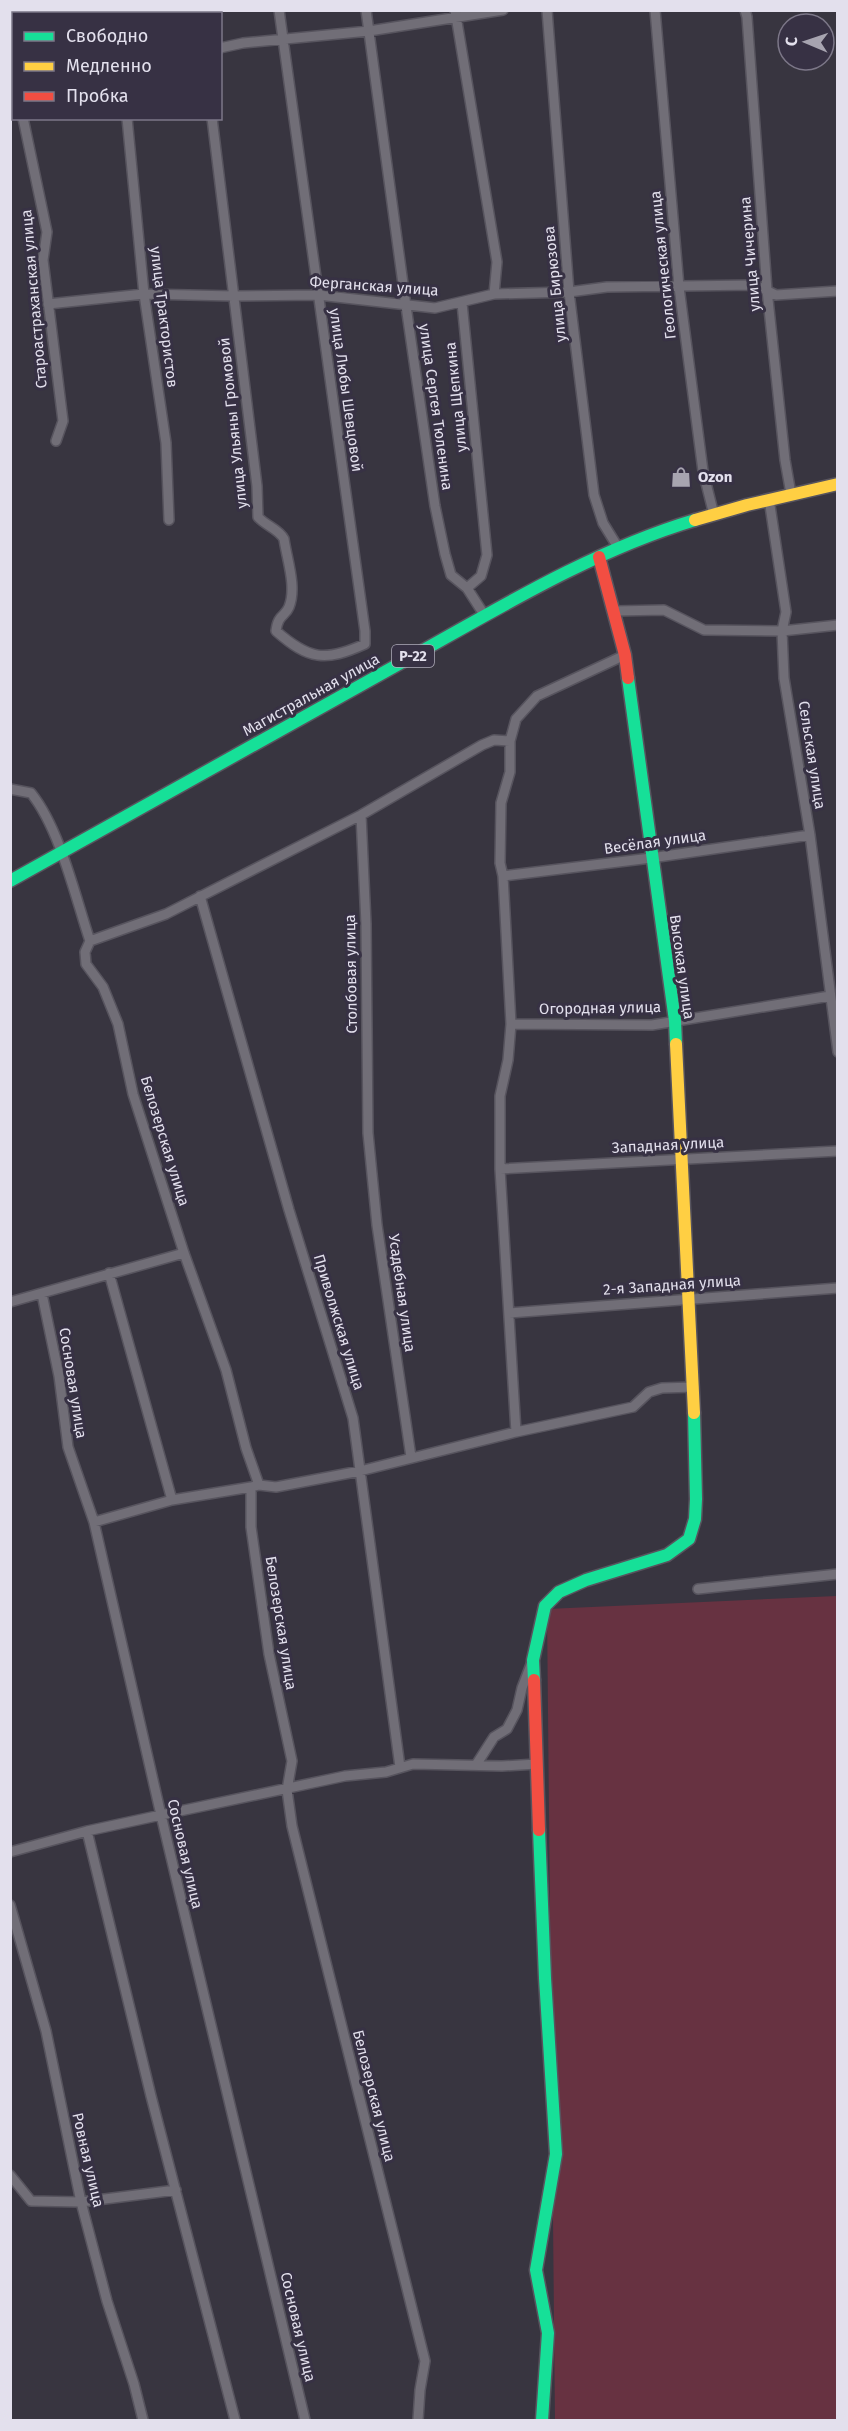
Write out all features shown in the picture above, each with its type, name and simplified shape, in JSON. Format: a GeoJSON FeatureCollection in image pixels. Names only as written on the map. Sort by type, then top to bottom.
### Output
{"type":"FeatureCollection","features":[{"type":"Feature","properties":{"kind":"main road","name":"Магистральная улица"},"geometry":{"type":"LineString","coordinates":[[10,881],[244,748],[599,556],[714,514],[837,484]]}},
{"type":"Feature","properties":{"kind":"main road","name":"Высокая улица"},"geometry":{"type":"LineString","coordinates":[[542,2421],[548,2333],[536,2270],[556,2154],[545,1978],[533,1660],[544,1606],[558,1592],[585,1580],[667,1555],[689,1539],[695,1519],[696,1498],[694,1387],[675,1021],[624,655],[615,611],[599,556]]}},
{"type":"Feature","properties":{"kind":"street","name":"улица Любы Шевцовой"},"geometry":{"type":"LineString","coordinates":[[279,10],[365,631]]}},
{"type":"Feature","properties":{"kind":"street","name":"улица Сергея Тюленина"},"geometry":{"type":"LineString","coordinates":[[366,10],[435,506],[451,575],[467,588],[485,616]]}},
{"type":"Feature","properties":{"kind":"street"},"geometry":{"type":"LineString","coordinates":[[222,48],[369,31],[455,14],[503,10]]}},
{"type":"Feature","properties":{"kind":"street","name":"улица Бирюзова"},"geometry":{"type":"LineString","coordinates":[[547,10],[569,292],[594,495],[603,523],[619,549]]}},
{"type":"Feature","properties":{"kind":"street","name":"Геологическая улица"},"geometry":{"type":"LineString","coordinates":[[655,10],[679,287],[703,471],[714,514]]}},
{"type":"Feature","properties":{"kind":"street","name":"улица Чичерина"},"geometry":{"type":"LineString","coordinates":[[745,10],[767,290],[785,460],[791,494]]}},
{"type":"Feature","properties":{"kind":"street"},"geometry":{"type":"LineString","coordinates":[[455,14],[497,262],[494,294]]}},
{"type":"Feature","properties":{"kind":"street","name":"Староастраханская улица"},"geometry":{"type":"LineString","coordinates":[[23,120],[47,232],[43,260],[63,421],[56,441]]}},
{"type":"Feature","properties":{"kind":"street","name":"улица Трактористов"},"geometry":{"type":"LineString","coordinates":[[127,120],[144,294],[165,443],[169,520]]}},
{"type":"Feature","properties":{"kind":"street","name":"улица Ульяны Громовой"},"geometry":{"type":"LineString","coordinates":[[212,120],[257,486],[258,517],[266,526],[281,533],[292,585],[289,608],[278,619],[276,631],[294,647],[317,656],[344,653],[365,644],[365,631]]}},
{"type":"Feature","properties":{"kind":"street","name":"Ферганская улица"},"geometry":{"type":"LineString","coordinates":[[48,304],[144,294],[318,295],[435,308],[494,294],[569,292],[607,286],[755,285],[776,296],[837,291]]}},
{"type":"Feature","properties":{"kind":"street","name":"улица Щепкина"},"geometry":{"type":"LineString","coordinates":[[462,303],[487,555],[482,576],[467,588]]}},
{"type":"Feature","properties":{"kind":"street","name":"Сельская улица"},"geometry":{"type":"LineString","coordinates":[[769,499],[786,612],[782,631],[784,678],[810,835],[837,1052]]}},
{"type":"Feature","properties":{"kind":"street"},"geometry":{"type":"LineString","coordinates":[[615,611],[664,610],[704,630],[782,631],[837,625]]}},
{"type":"Feature","properties":{"kind":"street"},"geometry":{"type":"LineString","coordinates":[[516,1432],[500,1169],[500,1096],[508,1060],[511,1024],[503,876],[500,863],[501,803],[510,772],[510,741],[516,719],[537,696],[624,655]]}},
{"type":"Feature","properties":{"kind":"street"},"geometry":{"type":"LineString","coordinates":[[90,941],[166,914],[361,815],[482,745],[494,740],[510,741]]}},
{"type":"Feature","properties":{"kind":"street","name":"Белозерская улица"},"geometry":{"type":"LineString","coordinates":[[10,789],[31,793],[44,810],[60,853],[90,941],[84,958],[104,987],[118,1024],[133,1094],[184,1253],[226,1370],[246,1448],[255,1486],[251,1527],[268,1654],[292,1761],[286,1790],[292,1826],[425,2361],[418,2421]]}},
{"type":"Feature","properties":{"kind":"street","name":"Столбовая улица"},"geometry":{"type":"LineString","coordinates":[[361,815],[366,924],[368,1133]]}},
{"type":"Feature","properties":{"kind":"street","name":"Весёлая улица"},"geometry":{"type":"LineString","coordinates":[[503,876],[810,835]]}},
{"type":"Feature","properties":{"kind":"street","name":"Приволжская улица"},"geometry":{"type":"LineString","coordinates":[[200,896],[286,1199],[353,1418],[400,1767]]}},
{"type":"Feature","properties":{"kind":"street","name":"Огородная улица"},"geometry":{"type":"LineString","coordinates":[[511,1024],[630,1026],[830,996]]}},
{"type":"Feature","properties":{"kind":"street","name":"Усадебная улица"},"geometry":{"type":"LineString","coordinates":[[368,1133],[377,1225],[411,1458]]}},
{"type":"Feature","properties":{"kind":"street","name":"Западная улица"},"geometry":{"type":"LineString","coordinates":[[500,1169],[837,1151]]}},
{"type":"Feature","properties":{"kind":"street"},"geometry":{"type":"LineString","coordinates":[[10,1302],[184,1253]]}},
{"type":"Feature","properties":{"kind":"street"},"geometry":{"type":"LineString","coordinates":[[109,1273],[171,1500]]}},
{"type":"Feature","properties":{"kind":"street","name":"2-я Западная улица"},"geometry":{"type":"LineString","coordinates":[[509,1313],[837,1288]]}},
{"type":"Feature","properties":{"kind":"street","name":"Сосновая улица"},"geometry":{"type":"LineString","coordinates":[[42,1294],[59,1376],[68,1447],[94,1522],[160,1815],[305,2421]]}},
{"type":"Feature","properties":{"kind":"street"},"geometry":{"type":"LineString","coordinates":[[94,1522],[171,1500],[255,1486],[276,1487],[360,1471],[516,1432],[633,1407],[649,1392],[662,1388],[694,1387]]}},
{"type":"Feature","properties":{"kind":"street"},"geometry":{"type":"LineString","coordinates":[[698,1589],[837,1574]]}},
{"type":"Feature","properties":{"kind":"street"},"geometry":{"type":"LineString","coordinates":[[476,1765],[494,1737],[507,1729],[517,1710],[522,1688],[533,1660]]}},
{"type":"Feature","properties":{"kind":"street"},"geometry":{"type":"LineString","coordinates":[[10,1852],[87,1831],[160,1815],[345,1776],[386,1772],[413,1764],[537,1764]]}},
{"type":"Feature","properties":{"kind":"street"},"geometry":{"type":"LineString","coordinates":[[87,1831],[235,2421]]}},
{"type":"Feature","properties":{"kind":"street","name":"Ровная улица"},"geometry":{"type":"LineString","coordinates":[[10,1905],[46,2031],[81,2202],[107,2301],[134,2384],[143,2421]]}},
{"type":"Feature","properties":{"kind":"street"},"geometry":{"type":"LineString","coordinates":[[10,2175],[31,2200],[81,2202],[176,2190]]}},
{"type":"Feature","properties":{"kind":"shaded area"},"geometry":{"type":"Polygon","coordinates":[[[837,1596],[837,2420],[555,2420],[547,1609],[837,1596]]]}},
{"type":"Feature","properties":{"kind":"traffic: fast"},"geometry":{"type":"LineString","coordinates":[[10,881],[547,582],[619,548],[695,520]]}},
{"type":"Feature","properties":{"kind":"traffic: fast"},"geometry":{"type":"LineString","coordinates":[[628,678],[675,1021],[676,1044]]}},
{"type":"Feature","properties":{"kind":"traffic: fast"},"geometry":{"type":"LineString","coordinates":[[534,1680],[533,1660],[545,1606],[559,1592],[586,1580],[667,1555],[689,1539],[695,1519],[696,1499],[694,1413]]}},
{"type":"Feature","properties":{"kind":"traffic: fast"},"geometry":{"type":"LineString","coordinates":[[539,1830],[556,2154],[536,2270],[548,2333],[542,2420]]}},
{"type":"Feature","properties":{"kind":"traffic: slow"},"geometry":{"type":"LineString","coordinates":[[695,520],[747,505],[838,484]]}},
{"type":"Feature","properties":{"kind":"traffic: slow"},"geometry":{"type":"LineString","coordinates":[[676,1044],[694,1413]]}},
{"type":"Feature","properties":{"kind":"traffic: jam"},"geometry":{"type":"LineString","coordinates":[[599,557],[625,655],[628,678]]}},
{"type":"Feature","properties":{"kind":"traffic: jam"},"geometry":{"type":"LineString","coordinates":[[534,1680],[539,1830]]}},
{"type":"Feature","properties":{"kind":"place","name":"Ozon"},"geometry":{"type":"Point","coordinates":[681,477]}}]}
